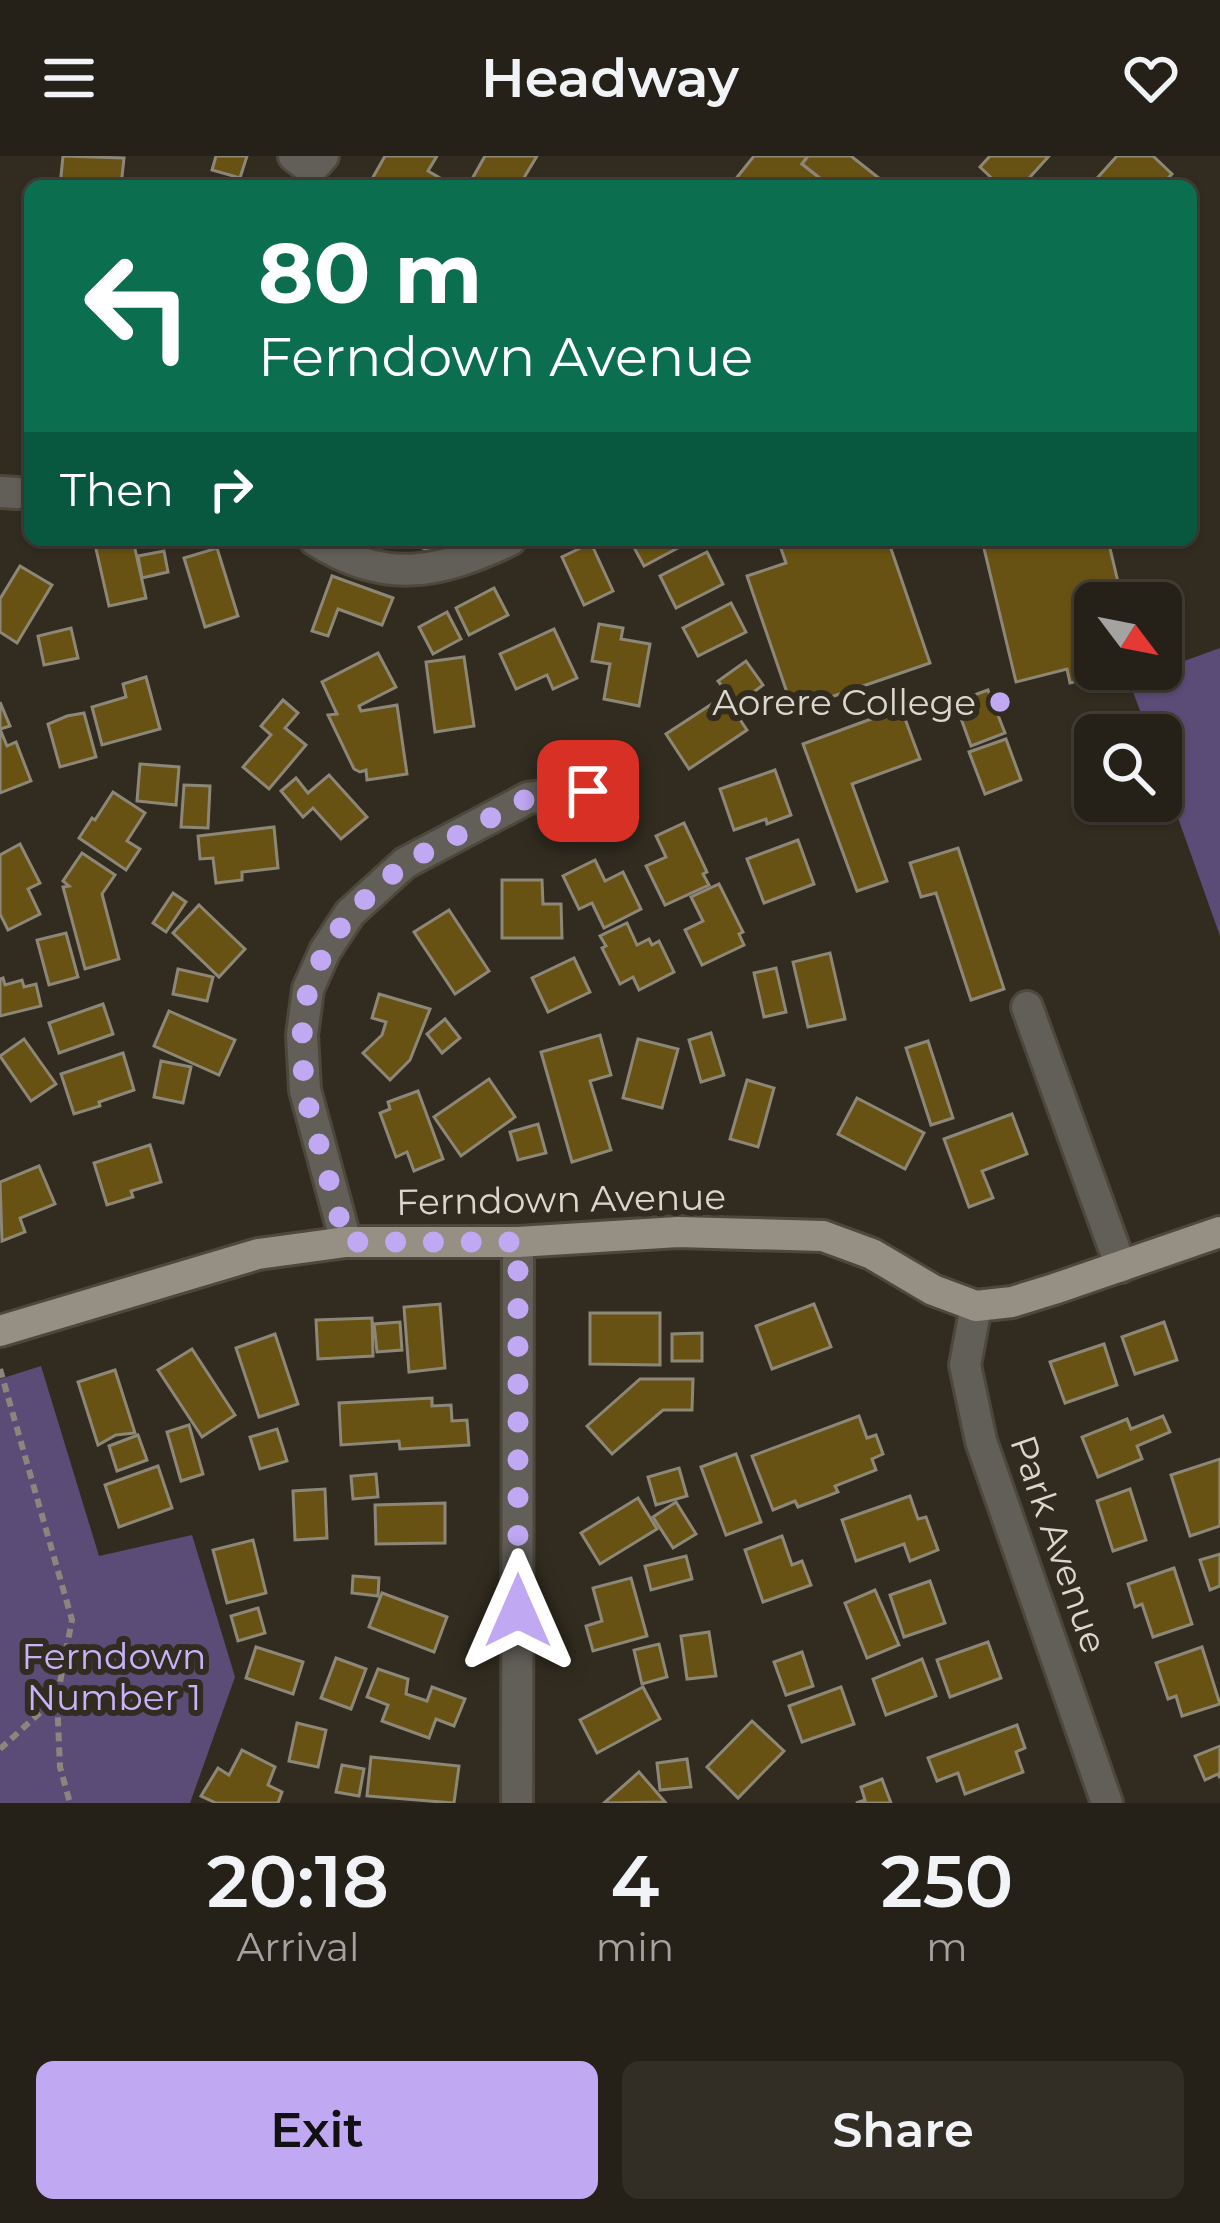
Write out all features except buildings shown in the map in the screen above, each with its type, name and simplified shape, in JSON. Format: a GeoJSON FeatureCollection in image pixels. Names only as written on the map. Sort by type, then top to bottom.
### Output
{"type":"FeatureCollection","features":[{"type":"Feature","properties":{"kind":"main road","name":"Ferndown Avenue"},"geometry":{"type":"LineString","coordinates":[[0,1331],[258,1254],[346,1242],[518,1242],[678,1232],[823,1236],[872,1254],[933,1290],[976,1306]]}},
{"type":"Feature","properties":{"kind":"main road"},"geometry":{"type":"LineString","coordinates":[[976,1306],[1012,1302],[1220,1232]]}},
{"type":"Feature","properties":{"kind":"street"},"geometry":{"type":"LineString","coordinates":[[326,546],[358,563],[409,571],[456,564],[496,546]]}},
{"type":"Feature","properties":{"kind":"street"},"geometry":{"type":"LineString","coordinates":[[346,1242],[304,1090],[302,1035],[308,989],[325,951],[350,913],[405,863],[528,798],[588,791]]}},
{"type":"Feature","properties":{"kind":"street"},"geometry":{"type":"LineString","coordinates":[[1027,1007],[1121,1267]]}},
{"type":"Feature","properties":{"kind":"street"},"geometry":{"type":"LineString","coordinates":[[517,1803],[518,1242]]}},
{"type":"Feature","properties":{"kind":"street","name":"Park Avenue"},"geometry":{"type":"LineString","coordinates":[[976,1306],[965,1365],[972,1407],[1107,1803]]}},
{"type":"Feature","properties":{"kind":"path"},"geometry":{"type":"LineString","coordinates":[[0,1370],[72,1620],[57,1698],[60,1767],[70,1803]]}},
{"type":"Feature","properties":{"kind":"path"},"geometry":{"type":"LineString","coordinates":[[0,1749],[57,1698]]}},
{"type":"Feature","properties":{"kind":"green space"},"geometry":{"type":"Polygon","coordinates":[[[1220,648],[1220,936],[1179,822],[1182,714],[1141,714],[1132,690],[1182,690],[1182,662],[1220,648]]]}},
{"type":"Feature","properties":{"kind":"green space","name":"Ferndown Number 1"},"geometry":{"type":"Polygon","coordinates":[[[41,1366],[99,1556],[192,1535],[235,1677],[190,1803],[0,1803],[0,1379],[41,1366]]]}},
{"type":"Feature","properties":{"kind":"place","name":"Aorere College"},"geometry":{"type":"Point","coordinates":[1000,702]}},
{"type":"Feature","properties":{"kind":"route"},"geometry":{"type":"LineString","coordinates":[[518,1611],[518,1242],[346,1242],[304,1090],[302,1035],[308,989],[325,951],[350,913],[405,863],[528,798],[588,791]]}}]}
